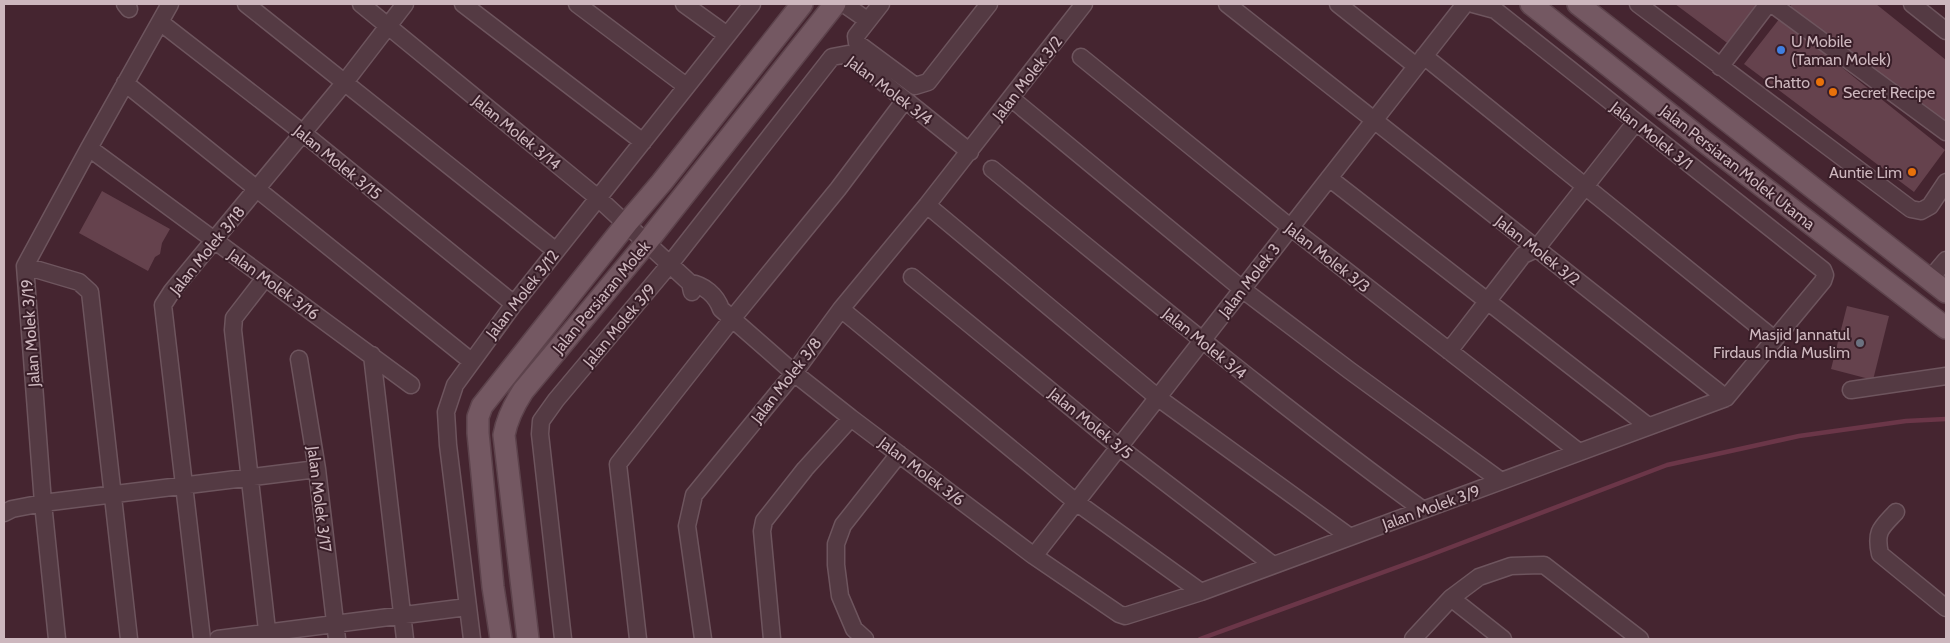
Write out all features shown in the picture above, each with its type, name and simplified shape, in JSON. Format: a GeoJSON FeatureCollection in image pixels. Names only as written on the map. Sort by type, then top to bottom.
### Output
{"type":"FeatureCollection","features":[{"type":"Feature","properties":{"kind":"main road","name":"Jalan Persiaran Molek"},"geometry":{"type":"LineString","coordinates":[[501,639],[493,587],[478,417],[488,396],[662,182],[802,4]]}},
{"type":"Feature","properties":{"kind":"main road","name":"Jalan Persiaran Molek"},"geometry":{"type":"LineString","coordinates":[[528,639],[504,435],[506,422],[523,391],[647,242],[835,4]]}},
{"type":"Feature","properties":{"kind":"main road","name":"Jalan Persiaran Molek Utama"},"geometry":{"type":"LineString","coordinates":[[1531,4],[1701,139],[1946,328]]}},
{"type":"Feature","properties":{"kind":"main road","name":"Jalan Persiaran Molek Utama"},"geometry":{"type":"LineString","coordinates":[[1578,4],[1938,285]]}},
{"type":"Feature","properties":{"kind":"street","name":"Jalan Molek 3/19"},"geometry":{"type":"LineString","coordinates":[[57,639],[43,503],[25,266],[170,4]]}},
{"type":"Feature","properties":{"kind":"street"},"geometry":{"type":"LineString","coordinates":[[246,4],[556,251]]}},
{"type":"Feature","properties":{"kind":"street","name":"Jalan Molek 3/14"},"geometry":{"type":"LineString","coordinates":[[361,4],[598,198],[670,264]]}},
{"type":"Feature","properties":{"kind":"street","name":"Jalan Molek 3/18"},"geometry":{"type":"LineString","coordinates":[[202,639],[186,485],[163,305],[172,291],[344,82],[404,4]]}},
{"type":"Feature","properties":{"kind":"street"},"geometry":{"type":"LineString","coordinates":[[463,4],[642,142]]}},
{"type":"Feature","properties":{"kind":"street"},"geometry":{"type":"LineString","coordinates":[[577,4],[686,86]]}},
{"type":"Feature","properties":{"kind":"street"},"geometry":{"type":"LineString","coordinates":[[684,4],[727,35]]}},
{"type":"Feature","properties":{"kind":"street","name":"Jalan Molek 3/12"},"geometry":{"type":"LineString","coordinates":[[472,639],[446,412],[455,385],[514,304],[752,4]]}},
{"type":"Feature","properties":{"kind":"street"},"geometry":{"type":"LineString","coordinates":[[844,4],[867,20]]}},
{"type":"Feature","properties":{"kind":"street"},"geometry":{"type":"LineString","coordinates":[[881,4],[856,36],[857,43],[915,86],[928,82],[989,4]]}},
{"type":"Feature","properties":{"kind":"street","name":"Jalan Molek 3/2"},"geometry":{"type":"LineString","coordinates":[[970,152],[1084,4]]}},
{"type":"Feature","properties":{"kind":"street","name":"Jalan Molek 3/2"},"geometry":{"type":"LineString","coordinates":[[1227,4],[1726,398]]}},
{"type":"Feature","properties":{"kind":"street"},"geometry":{"type":"LineString","coordinates":[[1338,4],[1420,61],[1586,186],[1774,339],[1726,398]]}},
{"type":"Feature","properties":{"kind":"street","name":"Jalan Molek 3"},"geometry":{"type":"LineString","coordinates":[[1034,556],[1465,4]]}},
{"type":"Feature","properties":{"kind":"street","name":"Jalan Molek 3/1"},"geometry":{"type":"LineString","coordinates":[[1473,4],[1495,10],[1635,123],[1823,270],[1825,275],[1823,281],[1774,339]]}},
{"type":"Feature","properties":{"kind":"street"},"geometry":{"type":"LineString","coordinates":[[1638,4],[1911,209],[1921,211],[1930,206],[1946,182]]}},
{"type":"Feature","properties":{"kind":"street"},"geometry":{"type":"LineString","coordinates":[[1720,66],[1768,4]]}},
{"type":"Feature","properties":{"kind":"street"},"geometry":{"type":"LineString","coordinates":[[1772,4],[1946,132]]}},
{"type":"Feature","properties":{"kind":"street"},"geometry":{"type":"LineString","coordinates":[[1912,4],[1946,31]]}},
{"type":"Feature","properties":{"kind":"street","name":"Jalan Molek 3/15"},"geometry":{"type":"LineString","coordinates":[[160,22],[303,133],[514,304]]}},
{"type":"Feature","properties":{"kind":"street","name":"Jalan Molek 3/4"},"geometry":{"type":"LineString","coordinates":[[832,57],[848,54],[970,152]]}},
{"type":"Feature","properties":{"kind":"street","name":"Jalan Molek 3/3"},"geometry":{"type":"LineString","coordinates":[[1081,56],[1290,228],[1579,452]]}},
{"type":"Feature","properties":{"kind":"street","name":"Jalan Molek 3/9"},"geometry":{"type":"LineString","coordinates":[[563,639],[540,434],[542,422],[556,400],[670,264],[832,57]]}},
{"type":"Feature","properties":{"kind":"street"},"geometry":{"type":"LineString","coordinates":[[125,83],[471,361]]}},
{"type":"Feature","properties":{"kind":"street"},"geometry":{"type":"LineString","coordinates":[[1012,98],[1242,289],[1501,481]]}},
{"type":"Feature","properties":{"kind":"street"},"geometry":{"type":"LineString","coordinates":[[638,639],[618,464],[726,314],[838,189],[905,100]]}},
{"type":"Feature","properties":{"kind":"street"},"geometry":{"type":"LineString","coordinates":[[1450,351],[1523,255],[1536,249],[1635,123]]}},
{"type":"Feature","properties":{"kind":"street","name":"Jalan Molek 3/16"},"geometry":{"type":"LineString","coordinates":[[89,148],[411,385]]}},
{"type":"Feature","properties":{"kind":"street","name":"Jalan Molek 3/8"},"geometry":{"type":"LineString","coordinates":[[703,639],[687,526],[694,495],[794,373],[841,309],[928,206],[970,152]]}},
{"type":"Feature","properties":{"kind":"street","name":"Jalan Molek 3/4"},"geometry":{"type":"LineString","coordinates":[[992,170],[1202,341],[1332,443],[1424,510]]}},
{"type":"Feature","properties":{"kind":"street"},"geometry":{"type":"LineString","coordinates":[[1329,178],[1648,426]]}},
{"type":"Feature","properties":{"kind":"street"},"geometry":{"type":"LineString","coordinates":[[928,206],[1158,397],[1350,537]]}},
{"type":"Feature","properties":{"kind":"street"},"geometry":{"type":"LineString","coordinates":[[1938,285],[1946,260]]}},
{"type":"Feature","properties":{"kind":"street","name":"Jalan Molek 3/6"},"geometry":{"type":"LineString","coordinates":[[670,264],[690,283],[693,292],[711,308],[726,314],[794,373],[851,418],[1034,556],[1119,614],[1125,616],[1134,614]]}},
{"type":"Feature","properties":{"kind":"street"},"geometry":{"type":"LineString","coordinates":[[25,266],[79,282],[90,292],[129,639]]}},
{"type":"Feature","properties":{"kind":"street","name":"Jalan Molek 3/5"},"geometry":{"type":"LineString","coordinates":[[912,276],[1119,447],[1273,565]]}},
{"type":"Feature","properties":{"kind":"street"},"geometry":{"type":"LineString","coordinates":[[265,278],[234,318],[233,330],[268,636]]}},
{"type":"Feature","properties":{"kind":"street"},"geometry":{"type":"LineString","coordinates":[[841,309],[1076,502],[1201,592]]}},
{"type":"Feature","properties":{"kind":"street"},"geometry":{"type":"LineString","coordinates":[[372,355],[405,639]]}},
{"type":"Feature","properties":{"kind":"street","name":"Jalan Molek 3/17"},"geometry":{"type":"LineString","coordinates":[[299,359],[317,469],[336,632]]}},
{"type":"Feature","properties":{"kind":"street"},"geometry":{"type":"LineString","coordinates":[[1851,390],[1946,376]]}},
{"type":"Feature","properties":{"kind":"street","name":"Jalan Molek 3/9"},"geometry":{"type":"LineString","coordinates":[[1134,614],[1201,592],[1726,398]]}},
{"type":"Feature","properties":{"kind":"street"},"geometry":{"type":"LineString","coordinates":[[772,639],[762,531],[764,521],[805,469],[851,418]]}},
{"type":"Feature","properties":{"kind":"street"},"geometry":{"type":"LineString","coordinates":[[865,639],[854,628],[840,596],[836,565],[836,544],[844,525],[899,454]]}},
{"type":"Feature","properties":{"kind":"street"},"geometry":{"type":"LineString","coordinates":[[4,514],[12,509],[43,503],[317,469]]}},
{"type":"Feature","properties":{"kind":"street"},"geometry":{"type":"LineString","coordinates":[[1896,512],[1879,531],[1877,542],[1880,554],[1946,608]]}},
{"type":"Feature","properties":{"kind":"street"},"geometry":{"type":"LineString","coordinates":[[1413,639],[1451,598],[1479,576],[1511,566],[1544,566],[1640,639]]}},
{"type":"Feature","properties":{"kind":"street"},"geometry":{"type":"LineString","coordinates":[[1451,598],[1504,639]]}},
{"type":"Feature","properties":{"kind":"street"},"geometry":{"type":"LineString","coordinates":[[218,639],[336,632],[403,616],[467,607]]}},
{"type":"Feature","properties":{"kind":"building"},"geometry":{"type":"Polygon","coordinates":[[[1675,4],[1762,4],[1734,48],[1675,4]]]}},
{"type":"Feature","properties":{"kind":"building"},"geometry":{"type":"Polygon","coordinates":[[[1792,4],[1876,4],[1946,60],[1946,127],[1789,8],[1792,4]]]}},
{"type":"Feature","properties":{"kind":"building"},"geometry":{"type":"Polygon","coordinates":[[[1780,18],[1945,150],[1914,192],[1744,64],[1780,18]]]}},
{"type":"Feature","properties":{"kind":"building"},"geometry":{"type":"Polygon","coordinates":[[[102,191],[170,229],[162,243],[160,254],[155,257],[148,271],[79,233],[102,191]]]}},
{"type":"Feature","properties":{"kind":"building","name":"Masjid Jannatul Firdaus India Muslim"},"geometry":{"type":"Polygon","coordinates":[[[1847,306],[1889,316],[1873,380],[1831,369],[1847,306]]]}},
{"type":"Feature","properties":{"kind":"waterway"},"geometry":{"type":"LineString","coordinates":[[1200,639],[1425,557],[1667,465],[1799,436],[1906,421],[1946,419]]}},
{"type":"Feature","properties":{"kind":"place","name":"U Mobile (Taman Molek)"},"geometry":{"type":"Point","coordinates":[1781,50]}},
{"type":"Feature","properties":{"kind":"place","name":"Chatto"},"geometry":{"type":"Point","coordinates":[1820,82]}},
{"type":"Feature","properties":{"kind":"place","name":"Secret Recipe"},"geometry":{"type":"Point","coordinates":[1833,92]}},
{"type":"Feature","properties":{"kind":"place","name":"Auntie Lim"},"geometry":{"type":"Point","coordinates":[1912,172]}},
{"type":"Feature","properties":{"kind":"place","name":"Masjid Jannatul Firdaus India Muslim"},"geometry":{"type":"Point","coordinates":[1860,343]}}]}
